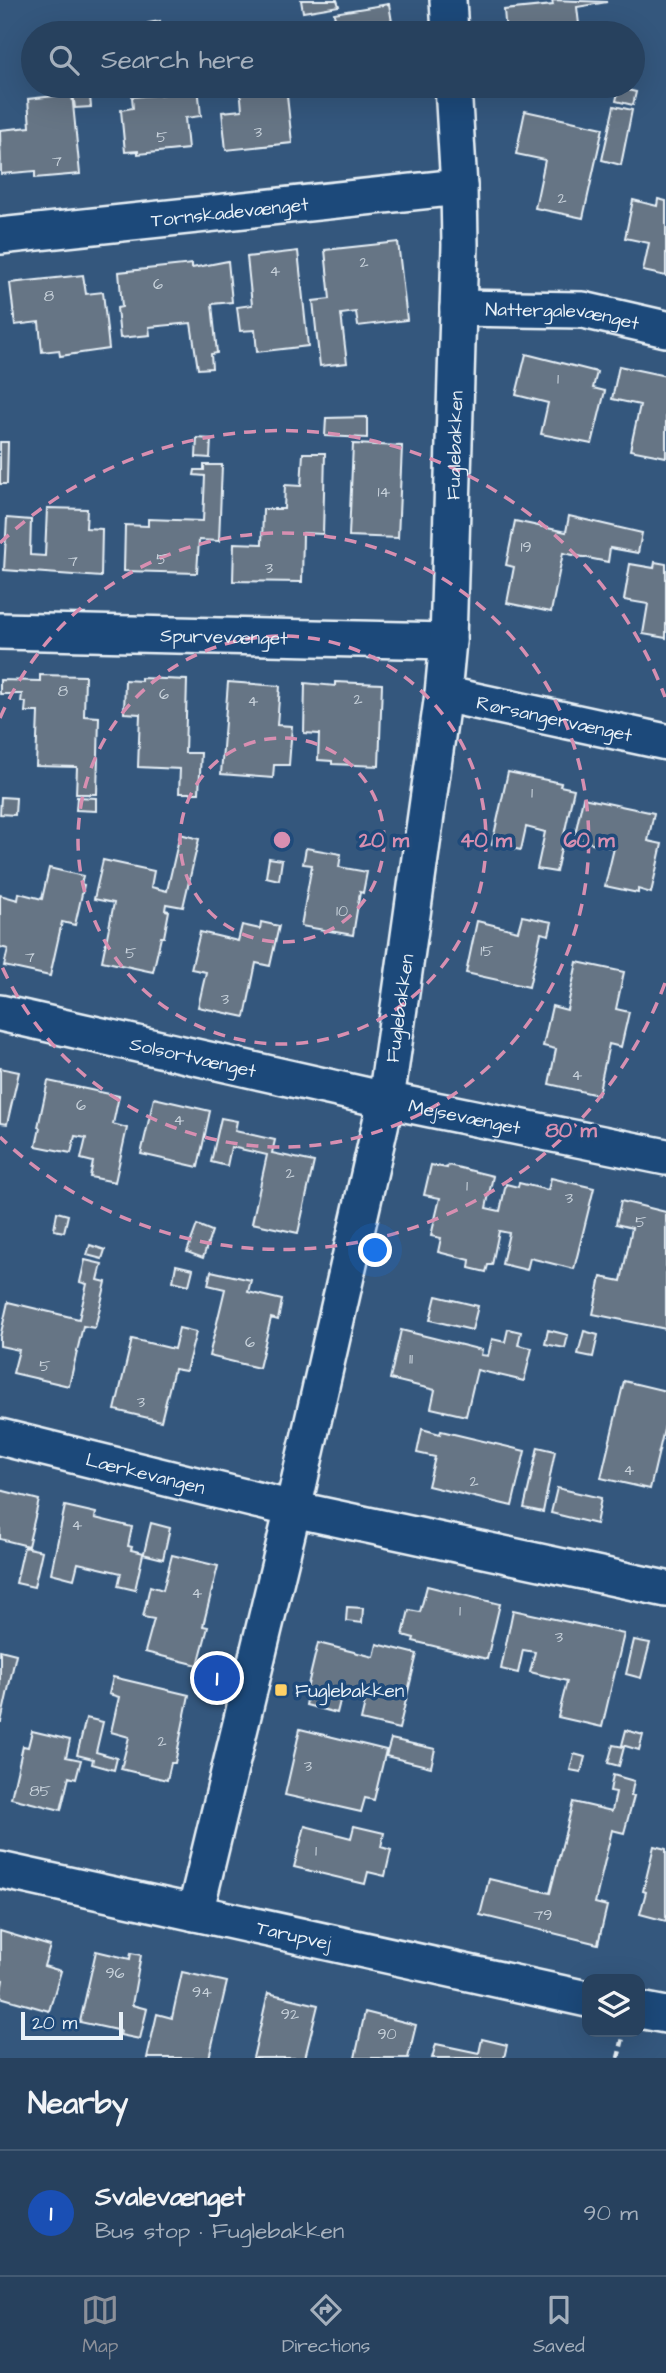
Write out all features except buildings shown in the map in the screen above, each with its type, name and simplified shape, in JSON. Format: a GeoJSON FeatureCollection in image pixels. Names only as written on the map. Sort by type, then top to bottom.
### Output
{"type":"FeatureCollection","features":[{"type":"Feature","properties":{"kind":"street"},"geometry":{"type":"LineString","coordinates":[[447,0],[449,21]]}},
{"type":"Feature","properties":{"kind":"street","name":"Fuglebakken"},"geometry":{"type":"LineString","coordinates":[[195,1913],[293,1509],[386,1100],[443,694],[448,641],[458,308],[459,187],[454,98]]}},
{"type":"Feature","properties":{"kind":"street","name":"Tornskadevænget"},"geometry":{"type":"LineString","coordinates":[[0,236],[459,187]]}},
{"type":"Feature","properties":{"kind":"street","name":"Nattergalevænget"},"geometry":{"type":"LineString","coordinates":[[458,308],[583,310],[666,328]]}},
{"type":"Feature","properties":{"kind":"street","name":"Spurvevænget"},"geometry":{"type":"LineString","coordinates":[[0,631],[448,641]]}},
{"type":"Feature","properties":{"kind":"street","name":"Rørsangervænget"},"geometry":{"type":"LineString","coordinates":[[443,694],[666,742]]}},
{"type":"Feature","properties":{"kind":"street","name":"Solsortvænget"},"geometry":{"type":"LineString","coordinates":[[0,1013],[386,1100]]}},
{"type":"Feature","properties":{"kind":"street","name":"Mejsevænget"},"geometry":{"type":"LineString","coordinates":[[386,1100],[666,1157]]}},
{"type":"Feature","properties":{"kind":"street","name":"Lærkevangen"},"geometry":{"type":"LineString","coordinates":[[0,1437],[293,1509],[666,1589]]}},
{"type":"Feature","properties":{"kind":"street","name":"Tarupvej"},"geometry":{"type":"LineString","coordinates":[[0,1870],[582,1997]]}},
{"type":"Feature","properties":{"kind":"street"},"geometry":{"type":"LineString","coordinates":[[645,2011],[666,2015]]}},
{"type":"Feature","properties":{"kind":"path"},"geometry":{"type":"LineString","coordinates":[[618,2058],[623,2037]]}},
{"type":"Feature","properties":{"kind":"place","name":"Svalevænget"},"geometry":{"type":"Point","coordinates":[217,1678]}},
{"type":"Feature","properties":{"kind":"place","name":"Fuglebakken"},"geometry":{"type":"Point","coordinates":[281,1690]}}]}
